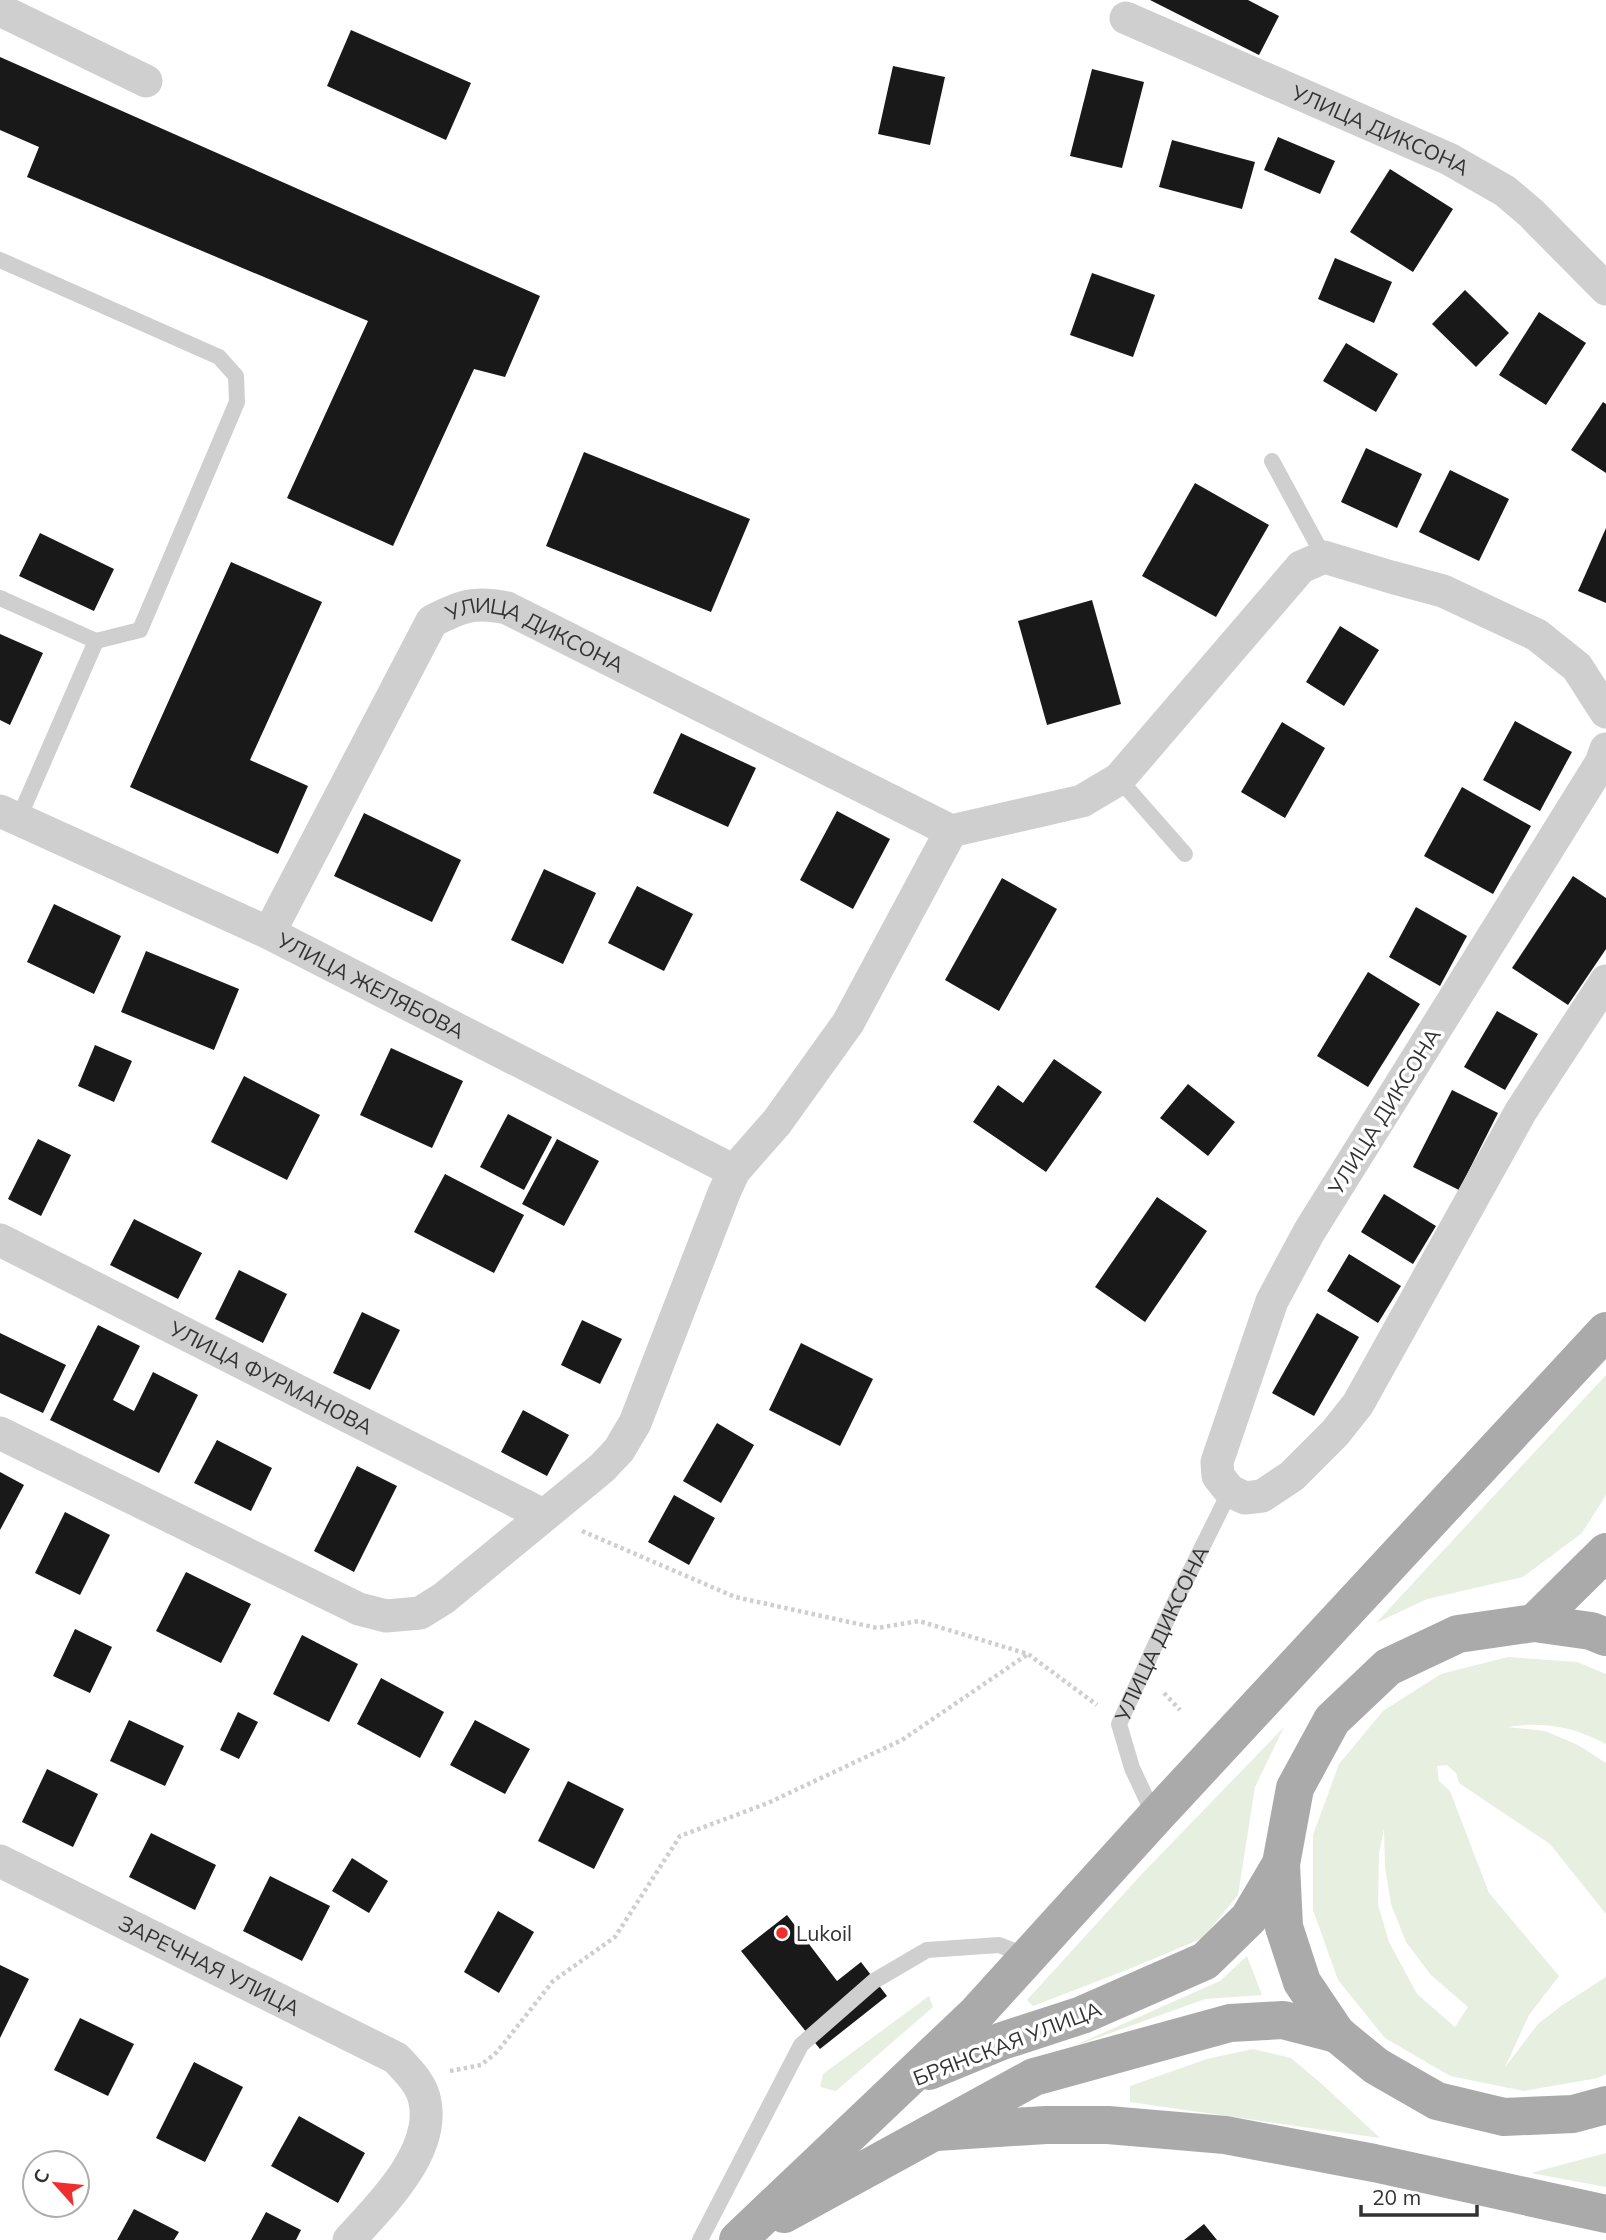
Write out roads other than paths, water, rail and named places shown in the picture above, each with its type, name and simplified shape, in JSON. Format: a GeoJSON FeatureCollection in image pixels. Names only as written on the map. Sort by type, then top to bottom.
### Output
{"type":"FeatureCollection","features":[{"type":"Feature","properties":{"kind":"main road"},"geometry":{"type":"LineString","coordinates":[[906,2081],[976,2014],[1606,1331]]}},
{"type":"Feature","properties":{"kind":"main road"},"geometry":{"type":"LineString","coordinates":[[1534,1623],[1606,1552]]}},
{"type":"Feature","properties":{"kind":"main road"},"geometry":{"type":"LineString","coordinates":[[1606,1637],[1591,1631],[1534,1623],[1458,1633],[1388,1667],[1332,1720],[1295,1788],[1281,1864],[1284,1927],[1302,1982],[1337,2034],[1376,2066],[1437,2101],[1504,2117],[1573,2114],[1606,2105]]}},
{"type":"Feature","properties":{"kind":"main road","name":"БРЯНСКАЯ УЛИЦА"},"geometry":{"type":"LineString","coordinates":[[739,2239],[906,2081],[1002,2041],[1082,2015],[1205,1961],[1249,1918],[1281,1864]]}},
{"type":"Feature","properties":{"kind":"main road","name":"БРЯНСКАЯ УЛИЦА"},"geometry":{"type":"LineString","coordinates":[[739,2239],[1034,2077],[1230,2023],[1283,2020],[1337,2034]]}},
{"type":"Feature","properties":{"kind":"main road"},"geometry":{"type":"LineString","coordinates":[[936,2132],[1046,2125],[1108,2125],[1225,2135],[1374,2163],[1606,2214]]}},
{"type":"Feature","properties":{"kind":"street"},"geometry":{"type":"LineString","coordinates":[[0,10],[146,81]]}},
{"type":"Feature","properties":{"kind":"street","name":"УЛИЦА ДИКСОНА"},"geometry":{"type":"LineString","coordinates":[[1126,18],[1449,159],[1505,191],[1531,213],[1606,289]]}},
{"type":"Feature","properties":{"kind":"street"},"geometry":{"type":"LineString","coordinates":[[0,1433],[359,1609],[386,1616],[419,1614],[444,1598],[619,1451],[635,1423],[734,1171],[777,1122],[848,1023],[951,831],[1082,801],[1119,779],[1301,567],[1324,556],[1391,578],[1443,590],[1527,630],[1577,667],[1606,712]]}},
{"type":"Feature","properties":{"kind":"street","name":"УЛИЦА ДИКСОНА"},"geometry":{"type":"LineString","coordinates":[[269,933],[432,621],[458,608],[485,603],[507,608],[951,831]]}},
{"type":"Feature","properties":{"kind":"street","name":"УЛИЦА ДИКСОНА"},"geometry":{"type":"LineString","coordinates":[[1230,1491],[1218,1476],[1217,1462],[1272,1301],[1309,1231],[1594,775],[1606,749]]}},
{"type":"Feature","properties":{"kind":"street","name":"УЛИЦА ЖЕЛЯБОВА"},"geometry":{"type":"LineString","coordinates":[[9,815],[269,933],[734,1171]]}},
{"type":"Feature","properties":{"kind":"street"},"geometry":{"type":"LineString","coordinates":[[1230,1491],[1245,1498],[1262,1496],[1292,1476],[1335,1433],[1358,1404],[1521,1111],[1606,981]]}},
{"type":"Feature","properties":{"kind":"street","name":"УЛИЦА ФУРМАНОВА"},"geometry":{"type":"LineString","coordinates":[[0,1240],[543,1515]]}},
{"type":"Feature","properties":{"kind":"street","name":"ЗАРЕЧНАЯ УЛИЦА"},"geometry":{"type":"LineString","coordinates":[[0,1861],[396,2058],[415,2079],[425,2102],[425,2135],[403,2177],[384,2203],[349,2240]]}},
{"type":"Feature","properties":{"kind":"lane"},"geometry":{"type":"LineString","coordinates":[[0,260],[219,357],[236,376],[237,402],[140,630],[96,641],[0,597]]}},
{"type":"Feature","properties":{"kind":"lane"},"geometry":{"type":"LineString","coordinates":[[1272,461],[1324,556]]}},
{"type":"Feature","properties":{"kind":"lane"},"geometry":{"type":"LineString","coordinates":[[9,815],[96,641]]}},
{"type":"Feature","properties":{"kind":"lane"},"geometry":{"type":"LineString","coordinates":[[1119,779],[1185,854]]}},
{"type":"Feature","properties":{"kind":"lane","name":"УЛИЦА ДИКСОНА"},"geometry":{"type":"LineString","coordinates":[[1156,1816],[1132,1769],[1119,1724],[1230,1491]]}},
{"type":"Feature","properties":{"kind":"lane"},"geometry":{"type":"LineString","coordinates":[[700,2240],[801,2045],[874,1981],[927,1950],[999,1945],[1027,1956]]}},
{"type":"Feature","properties":{"kind":"place","name":"Lukoil"},"geometry":{"type":"Point","coordinates":[782,1933]}}]}
